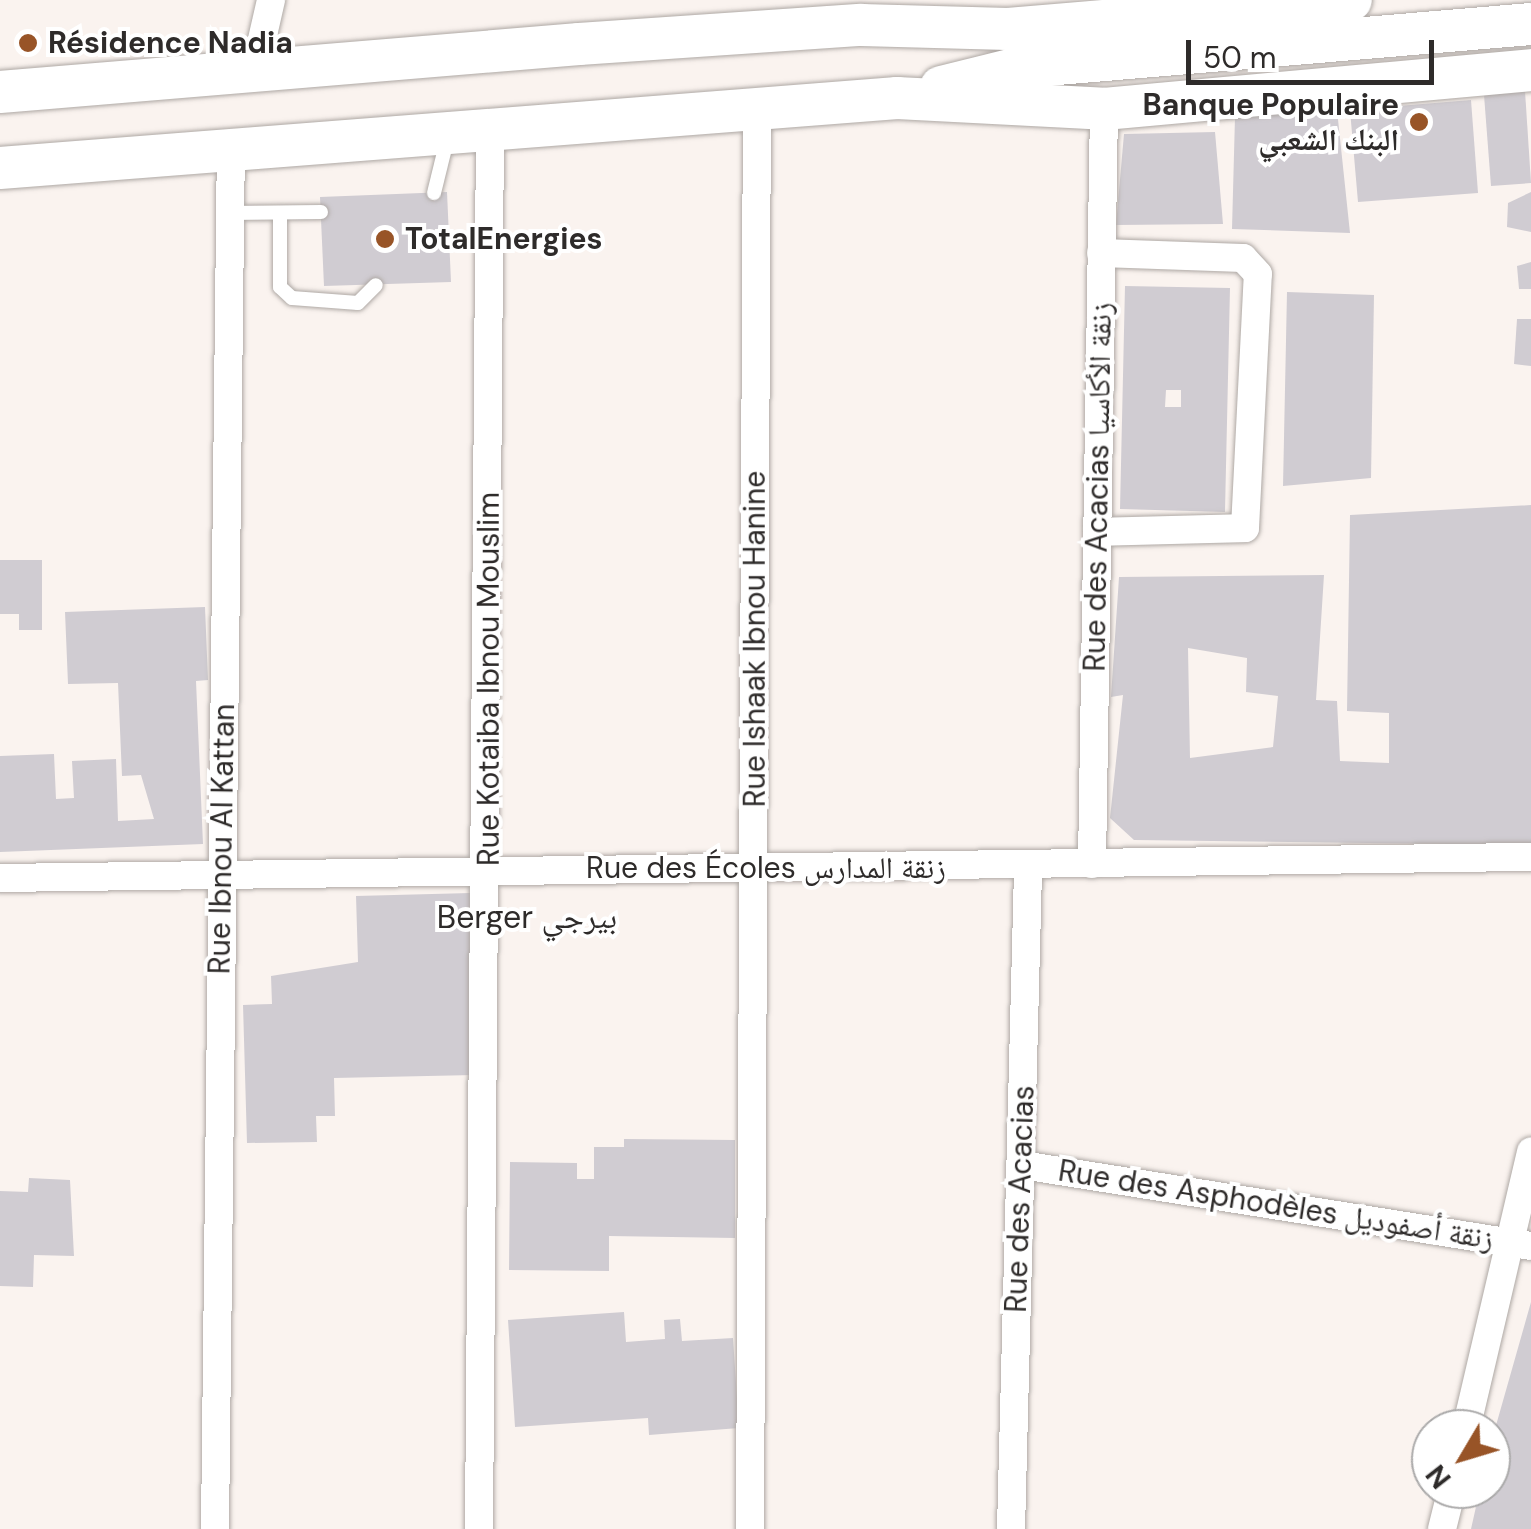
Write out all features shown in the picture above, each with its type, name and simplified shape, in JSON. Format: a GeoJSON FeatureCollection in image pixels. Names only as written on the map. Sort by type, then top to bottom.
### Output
{"type":"FeatureCollection","features":[{"type":"Feature","properties":{"kind":"main road"},"geometry":{"type":"LineString","coordinates":[[0,92],[861,24],[990,0]]}},
{"type":"Feature","properties":{"kind":"main road"},"geometry":{"type":"LineString","coordinates":[[861,24],[1008,29],[1351,0]]}},
{"type":"Feature","properties":{"kind":"main road"},"geometry":{"type":"LineString","coordinates":[[897,98],[1022,67],[1531,24]]}},
{"type":"Feature","properties":{"kind":"main road"},"geometry":{"type":"LineString","coordinates":[[0,168],[897,98],[1104,109],[1531,70]]}},
{"type":"Feature","properties":{"kind":"street"},"geometry":{"type":"LineString","coordinates":[[255,70],[271,0]]}},
{"type":"Feature","properties":{"kind":"street","name":"Rue Ishaak Ibnou Hanine"},"geometry":{"type":"LineString","coordinates":[[750,1529],[757,108]]}},
{"type":"Feature","properties":{"kind":"street","name":"Rue des Acacias زنقة الأكاسيا"},"geometry":{"type":"LineString","coordinates":[[1092,864],[1104,109]]}},
{"type":"Feature","properties":{"kind":"street","name":"Rue Kotaiba Ibnou Mouslim"},"geometry":{"type":"LineString","coordinates":[[469,132],[487,870],[479,1529]]}},
{"type":"Feature","properties":{"kind":"street","name":"Rue Ibnou Al Kattan"},"geometry":{"type":"LineString","coordinates":[[215,1529],[231,150]]}},
{"type":"Feature","properties":{"kind":"street"},"geometry":{"type":"LineString","coordinates":[[1097,532],[1245,528],[1258,274],[1244,258],[1101,253]]}},
{"type":"Feature","properties":{"kind":"street","name":"Rue des Écoles زنقة المدارس"},"geometry":{"type":"LineString","coordinates":[[0,878],[754,864],[1028,869],[1092,864],[1531,857]]}},
{"type":"Feature","properties":{"kind":"street","name":"Rue des Acacias"},"geometry":{"type":"LineString","coordinates":[[1011,1529],[1028,869]]}},
{"type":"Feature","properties":{"kind":"street"},"geometry":{"type":"LineString","coordinates":[[1472,1409],[1520,1244],[1531,1152]]}},
{"type":"Feature","properties":{"kind":"street","name":"Rue des Asphodèles زنقة أصفوديل"},"geometry":{"type":"LineString","coordinates":[[1022,1165],[1520,1244]]}},
{"type":"Feature","properties":{"kind":"lane"},"geometry":{"type":"LineString","coordinates":[[434,193],[469,132]]}},
{"type":"Feature","properties":{"kind":"lane"},"geometry":{"type":"LineString","coordinates":[[280,212],[280,287],[292,298],[358,303],[376,284]]}},
{"type":"Feature","properties":{"kind":"lane"},"geometry":{"type":"LineString","coordinates":[[230,213],[321,212]]}},
{"type":"Feature","properties":{"kind":"building"},"geometry":{"type":"Polygon","coordinates":[[[1525,91],[1531,183],[1491,186],[1484,95],[1525,91]]]}},
{"type":"Feature","properties":{"kind":"building"},"geometry":{"type":"Polygon","coordinates":[[[1471,100],[1478,193],[1358,202],[1350,110],[1471,100]]]}},
{"type":"Feature","properties":{"kind":"building"},"geometry":{"type":"Polygon","coordinates":[[[1337,110],[1350,233],[1232,229],[1235,117],[1337,110]]]}},
{"type":"Feature","properties":{"kind":"building"},"geometry":{"type":"Polygon","coordinates":[[[1215,132],[1223,224],[1116,225],[1124,134],[1215,132]]]}},
{"type":"Feature","properties":{"kind":"building"},"geometry":{"type":"Polygon","coordinates":[[[447,192],[451,282],[324,286],[320,197],[447,192]]]}},
{"type":"Feature","properties":{"kind":"building"},"geometry":{"type":"Polygon","coordinates":[[[1531,192],[1531,232],[1507,227],[1508,203],[1531,192]]]}},
{"type":"Feature","properties":{"kind":"building"},"geometry":{"type":"Polygon","coordinates":[[[1531,262],[1531,289],[1519,289],[1517,266],[1531,262]]]}},
{"type":"Feature","properties":{"kind":"building"},"geometry":{"type":"Polygon","coordinates":[[[1125,286],[1230,288],[1225,512],[1120,509],[1125,286]],[[1166,390],[1165,407],[1181,407],[1181,390],[1166,390]]]}},
{"type":"Feature","properties":{"kind":"building"},"geometry":{"type":"Polygon","coordinates":[[[1287,292],[1374,295],[1371,478],[1283,486],[1287,292]]]}},
{"type":"Feature","properties":{"kind":"building"},"geometry":{"type":"Polygon","coordinates":[[[1517,319],[1531,319],[1531,366],[1514,364],[1517,319]]]}},
{"type":"Feature","properties":{"kind":"building"},"geometry":{"type":"Polygon","coordinates":[[[1531,505],[1531,845],[1134,840],[1110,818],[1123,695],[1111,697],[1119,577],[1324,575],[1316,700],[1337,701],[1340,761],[1389,763],[1389,713],[1347,711],[1350,515],[1531,505]],[[1188,648],[1190,758],[1273,747],[1278,696],[1246,692],[1247,658],[1188,648]]]}},
{"type":"Feature","properties":{"kind":"building"},"geometry":{"type":"Polygon","coordinates":[[[0,560],[42,560],[42,630],[19,630],[19,614],[0,614],[0,560]]]}},
{"type":"Feature","properties":{"kind":"building"},"geometry":{"type":"Polygon","coordinates":[[[205,607],[208,680],[196,681],[203,844],[0,852],[0,756],[54,754],[56,799],[74,798],[72,761],[116,759],[118,821],[154,819],[141,775],[122,776],[118,683],[68,684],[65,612],[205,607]]]}},
{"type":"Feature","properties":{"kind":"building"},"geometry":{"type":"Polygon","coordinates":[[[470,893],[474,1075],[334,1078],[335,1116],[316,1116],[317,1142],[247,1143],[243,1005],[272,1004],[271,976],[358,962],[356,896],[470,893]]]}},
{"type":"Feature","properties":{"kind":"building"},"geometry":{"type":"Polygon","coordinates":[[[624,1139],[735,1140],[735,1238],[609,1236],[609,1271],[509,1270],[510,1162],[577,1163],[577,1179],[594,1179],[594,1147],[624,1147],[624,1139]]]}},
{"type":"Feature","properties":{"kind":"building"},"geometry":{"type":"Polygon","coordinates":[[[29,1178],[70,1180],[74,1256],[34,1255],[33,1287],[0,1286],[0,1191],[28,1192],[29,1178]]]}},
{"type":"Feature","properties":{"kind":"building"},"geometry":{"type":"Polygon","coordinates":[[[1531,1302],[1531,1529],[1471,1529],[1476,1509],[1511,1509],[1511,1409],[1501,1409],[1531,1302]]]}},
{"type":"Feature","properties":{"kind":"building"},"geometry":{"type":"Polygon","coordinates":[[[624,1312],[626,1342],[665,1339],[664,1320],[680,1319],[682,1341],[733,1338],[739,1428],[649,1435],[648,1418],[515,1427],[508,1320],[624,1312]]]}},
{"type":"Feature","properties":{"kind":"place","name":"Résidence Nadia"},"geometry":{"type":"Point","coordinates":[28,43]}},
{"type":"Feature","properties":{"kind":"place","name":"Banque Populaire البنك الشعبي"},"geometry":{"type":"Point","coordinates":[1419,122]}},
{"type":"Feature","properties":{"kind":"place","name":"TotalEnergies"},"geometry":{"type":"Point","coordinates":[385,239]}},
{"type":"Feature","properties":{"kind":"district","name":"Berger بيرجي"},"geometry":{"type":"Point","coordinates":[527,917]}}]}
